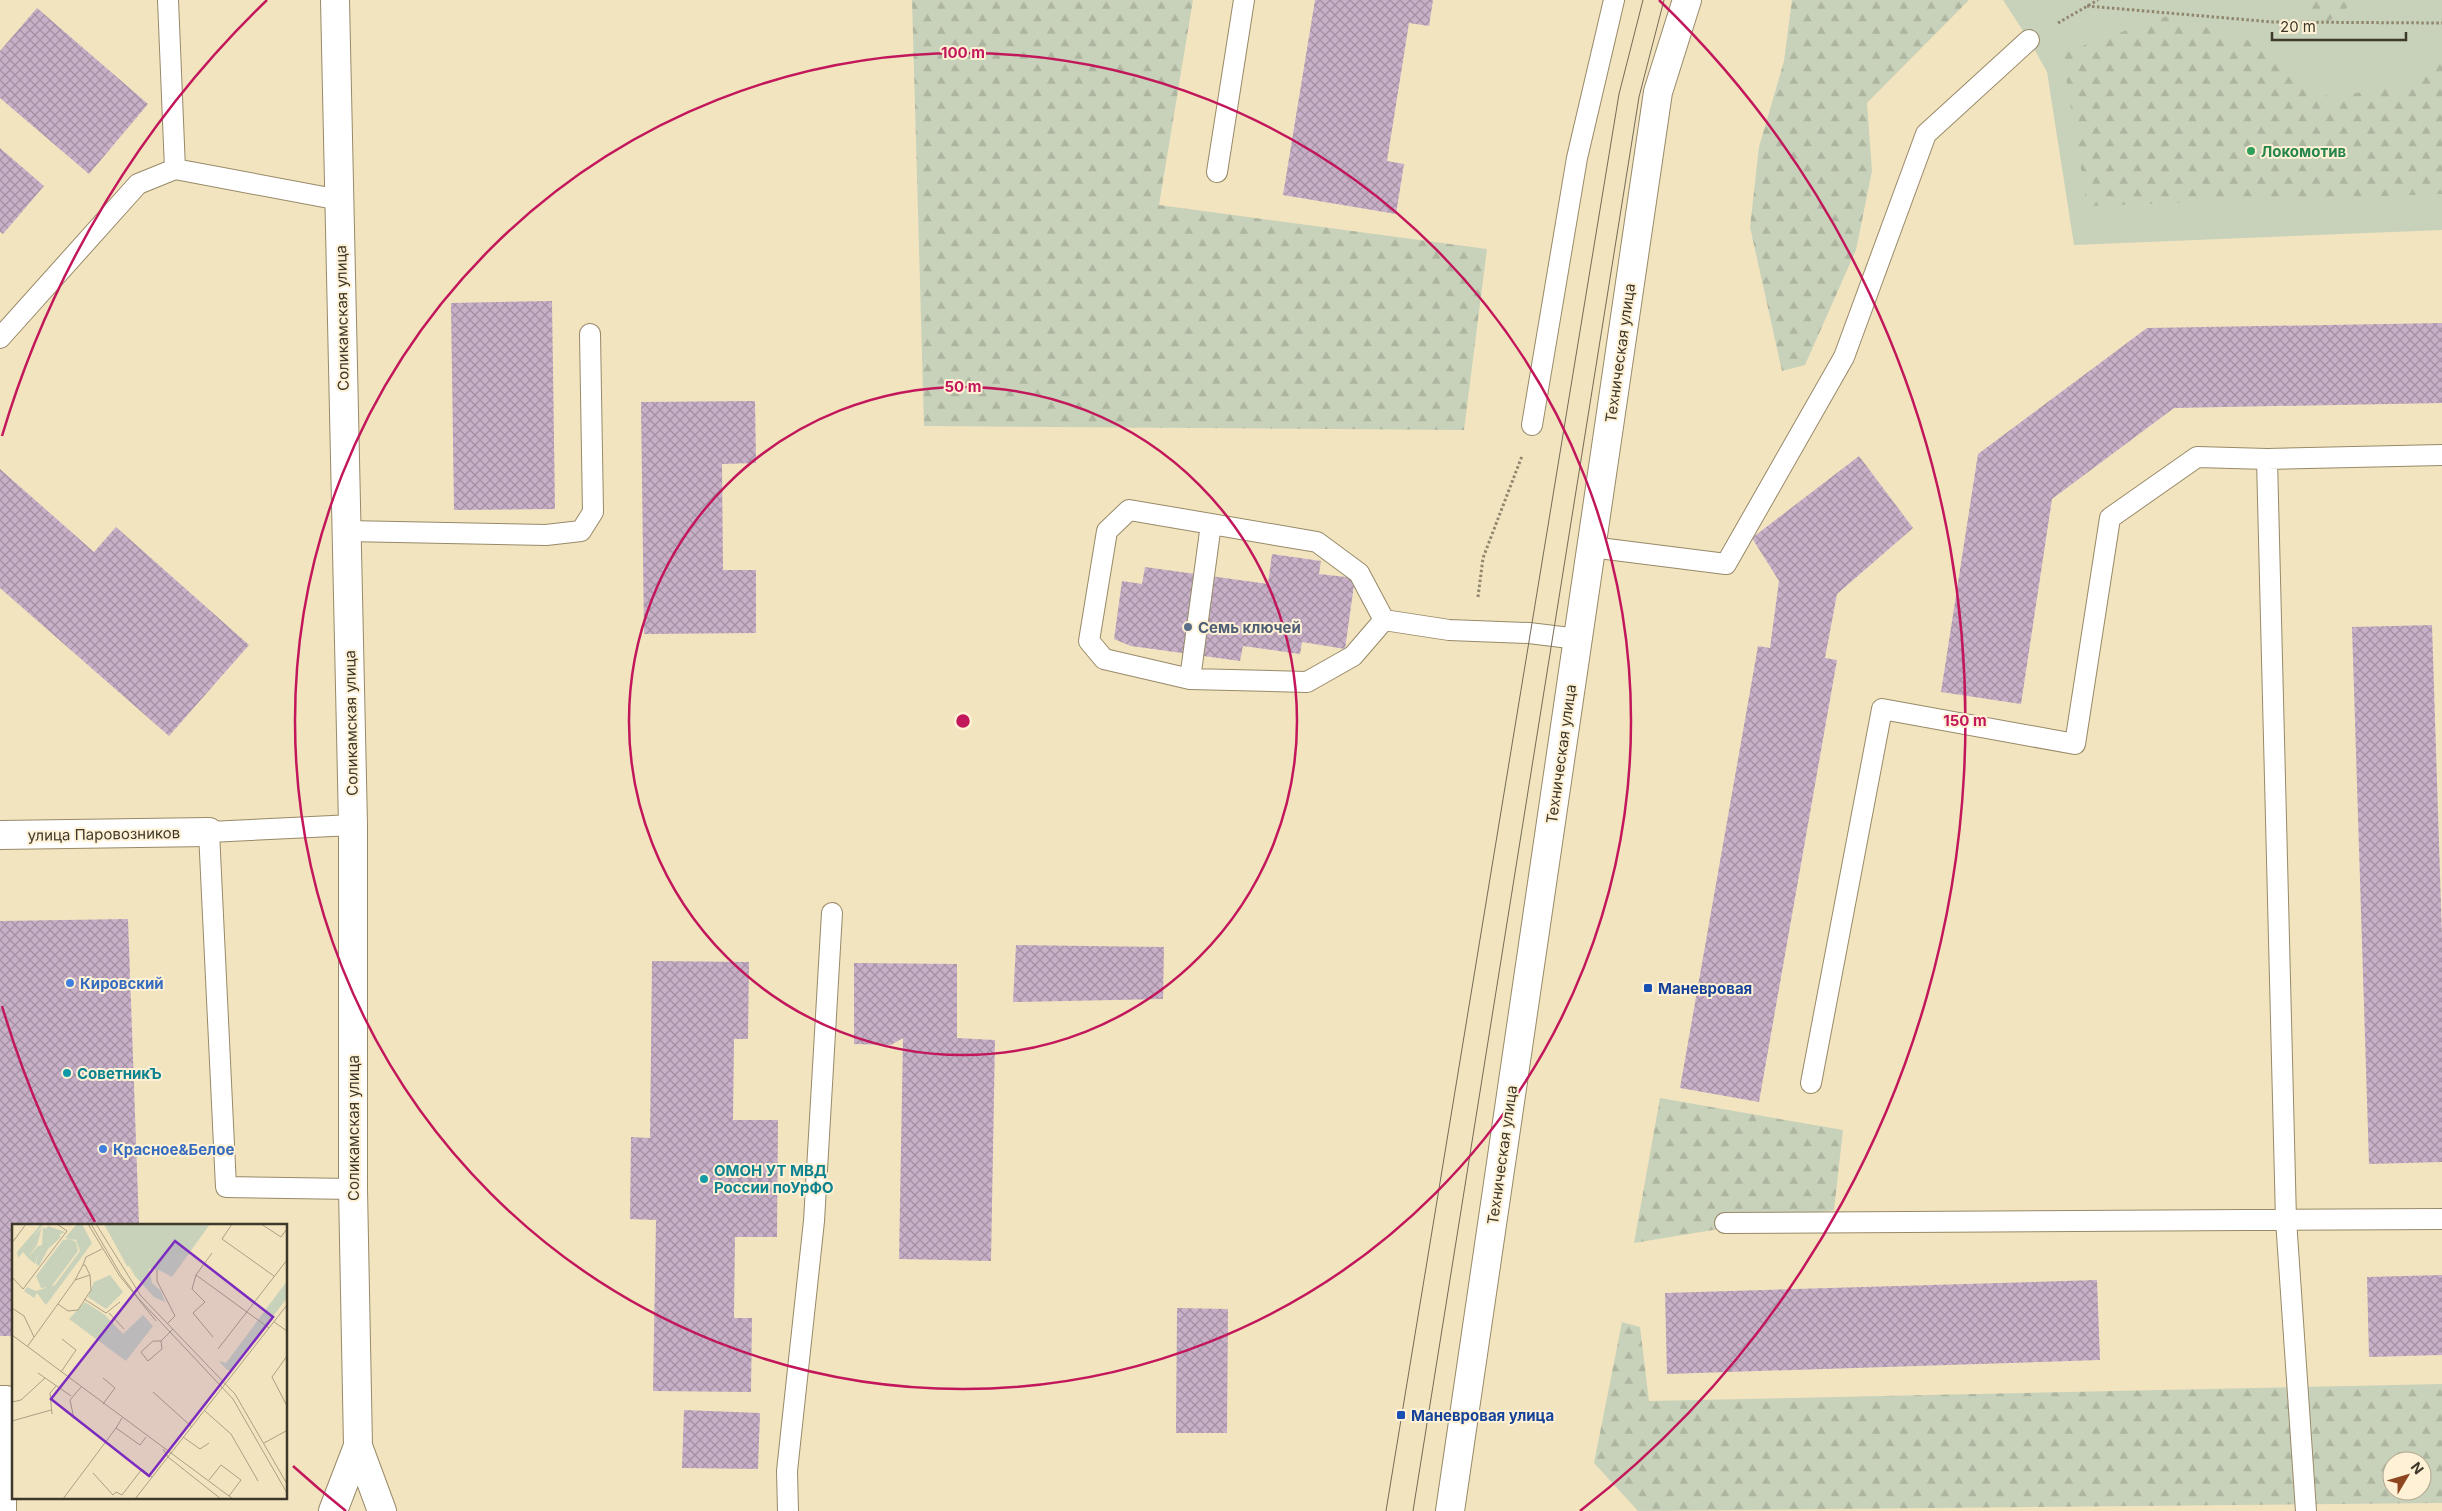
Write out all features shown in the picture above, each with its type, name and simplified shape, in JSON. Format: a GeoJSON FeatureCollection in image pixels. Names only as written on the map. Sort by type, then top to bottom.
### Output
{"type":"FeatureCollection","features":[{"type":"Feature","properties":{"kind":"street","name":"Соликамская улица"},"geometry":{"type":"LineString","coordinates":[[335,0],[353,825],[353,1189],[358,1446],[382,1511]]}},
{"type":"Feature","properties":{"kind":"street","name":"Техническая улица"},"geometry":{"type":"LineString","coordinates":[[1450,1511],[1658,92],[1687,0]]}},
{"type":"Feature","properties":{"kind":"street","name":"улица Паровозников"},"geometry":{"type":"LineString","coordinates":[[0,835],[209,832]]}},
{"type":"Feature","properties":{"kind":"street","name":"Соликамская улица"},"geometry":{"type":"LineString","coordinates":[[333,1511],[358,1446]]}},
{"type":"Feature","properties":{"kind":"lane"},"geometry":{"type":"LineString","coordinates":[[168,0],[175,169]]}},
{"type":"Feature","properties":{"kind":"lane"},"geometry":{"type":"LineString","coordinates":[[1216,172],[1244,0]]}},
{"type":"Feature","properties":{"kind":"lane"},"geometry":{"type":"LineString","coordinates":[[1532,424],[1577,158],[1614,0]]}},
{"type":"Feature","properties":{"kind":"lane"},"geometry":{"type":"LineString","coordinates":[[1591,547],[1726,564],[1844,357],[1926,134],[2029,40]]}},
{"type":"Feature","properties":{"kind":"lane"},"geometry":{"type":"LineString","coordinates":[[0,338],[138,184],[175,169],[340,200]]}},
{"type":"Feature","properties":{"kind":"lane"},"geometry":{"type":"LineString","coordinates":[[346,531],[546,535],[581,531],[593,512],[590,334]]}},
{"type":"Feature","properties":{"kind":"lane"},"geometry":{"type":"LineString","coordinates":[[1811,1082],[1882,710],[2075,744],[2110,518],[2197,456],[2267,459],[2442,455]]}},
{"type":"Feature","properties":{"kind":"lane"},"geometry":{"type":"LineString","coordinates":[[2267,459],[2286,1220],[2306,1511]]}},
{"type":"Feature","properties":{"kind":"lane"},"geometry":{"type":"LineString","coordinates":[[1129,510],[1317,542],[1359,573],[1384,620],[1353,656],[1307,682],[1190,679],[1104,659],[1090,641],[1107,532],[1129,510]]}},
{"type":"Feature","properties":{"kind":"lane"},"geometry":{"type":"LineString","coordinates":[[1190,679],[1211,524]]}},
{"type":"Feature","properties":{"kind":"lane"},"geometry":{"type":"LineString","coordinates":[[1384,620],[1449,630],[1529,633],[1578,639]]}},
{"type":"Feature","properties":{"kind":"lane"},"geometry":{"type":"LineString","coordinates":[[353,825],[209,832],[226,1187],[353,1189]]}},
{"type":"Feature","properties":{"kind":"lane"},"geometry":{"type":"LineString","coordinates":[[788,1511],[787,1471],[814,1221],[832,913]]}},
{"type":"Feature","properties":{"kind":"lane"},"geometry":{"type":"LineString","coordinates":[[1725,1223],[2442,1219]]}},
{"type":"Feature","properties":{"kind":"lane"},"geometry":{"type":"LineString","coordinates":[[0,1396],[7,1396],[6,1511]]}},
{"type":"Feature","properties":{"kind":"path"},"geometry":{"type":"LineString","coordinates":[[2087,6],[2090,0]]}},
{"type":"Feature","properties":{"kind":"path"},"geometry":{"type":"LineString","coordinates":[[2029,40],[2098,0]]}},
{"type":"Feature","properties":{"kind":"path"},"geometry":{"type":"LineString","coordinates":[[2087,6],[2273,22],[2442,23]]}},
{"type":"Feature","properties":{"kind":"path"},"geometry":{"type":"LineString","coordinates":[[1473,631],[1483,558],[1516,476],[1532,424]]}},
{"type":"Feature","properties":{"kind":"green space"},"geometry":{"type":"Polygon","coordinates":[[[912,0],[1193,0],[1159,205],[1487,249],[1464,430],[924,426],[912,0]]]}},
{"type":"Feature","properties":{"kind":"green space"},"geometry":{"type":"Polygon","coordinates":[[[1792,0],[1969,0],[1867,103],[1872,171],[1856,250],[1805,365],[1782,371],[1750,227],[1759,147],[1784,61],[1792,0]]]}},
{"type":"Feature","properties":{"kind":"green space","name":"Локомотив"},"geometry":{"type":"Polygon","coordinates":[[[2003,0],[2442,0],[2442,230],[2074,245],[2047,72],[2003,0]]]}},
{"type":"Feature","properties":{"kind":"green space"},"geometry":{"type":"Polygon","coordinates":[[[2300,0],[2358,0],[2322,26],[2300,0]]]}},
{"type":"Feature","properties":{"kind":"green space"},"geometry":{"type":"Polygon","coordinates":[[[2170,15],[2265,46],[2330,98],[2419,81],[2442,58],[2442,194],[2087,206],[2062,53],[2170,15]]]}},
{"type":"Feature","properties":{"kind":"green space"},"geometry":{"type":"Polygon","coordinates":[[[1660,1098],[1843,1130],[1834,1210],[1634,1243],[1660,1098]]]}},
{"type":"Feature","properties":{"kind":"green space"},"geometry":{"type":"Polygon","coordinates":[[[1622,1322],[1640,1327],[1649,1401],[2442,1384],[2442,1503],[1638,1511],[1594,1463],[1622,1322]]]}},
{"type":"Feature","properties":{"kind":"building"},"geometry":{"type":"Polygon","coordinates":[[[1315,0],[1433,0],[1429,26],[1409,23],[1387,161],[1404,164],[1396,214],[1283,195],[1315,0]]]}},
{"type":"Feature","properties":{"kind":"building"},"geometry":{"type":"Polygon","coordinates":[[[37,8],[148,104],[89,174],[0,98],[0,51],[37,8]]]}},
{"type":"Feature","properties":{"kind":"building"},"geometry":{"type":"Polygon","coordinates":[[[0,148],[44,186],[3,234],[0,232],[0,148]]]}},
{"type":"Feature","properties":{"kind":"building"},"geometry":{"type":"Polygon","coordinates":[[[552,301],[555,509],[454,510],[451,303],[552,301]]]}},
{"type":"Feature","properties":{"kind":"building"},"geometry":{"type":"Polygon","coordinates":[[[2442,323],[2442,403],[2174,408],[2052,499],[2021,704],[1941,692],[1978,454],[2147,328],[2442,323]]]}},
{"type":"Feature","properties":{"kind":"building"},"geometry":{"type":"Polygon","coordinates":[[[755,401],[756,463],[722,464],[723,570],[756,570],[756,633],[644,634],[641,402],[755,401]]]}},
{"type":"Feature","properties":{"kind":"building"},"geometry":{"type":"Polygon","coordinates":[[[1859,456],[1913,528],[1837,594],[1825,658],[1837,660],[1759,1102],[1680,1088],[1758,646],[1770,648],[1779,581],[1752,538],[1859,456]]]}},
{"type":"Feature","properties":{"kind":"building"},"geometry":{"type":"Polygon","coordinates":[[[0,469],[94,552],[116,527],[249,645],[169,736],[0,588],[0,469]]]}},
{"type":"Feature","properties":{"kind":"building"},"geometry":{"type":"Polygon","coordinates":[[[1272,554],[1321,561],[1319,574],[1355,578],[1345,649],[1302,642],[1300,654],[1243,646],[1240,661],[1131,646],[1114,639],[1122,581],[1142,584],[1145,567],[1268,584],[1272,554]]]}},
{"type":"Feature","properties":{"kind":"building"},"geometry":{"type":"Polygon","coordinates":[[[2432,625],[2442,937],[2442,1162],[2369,1164],[2352,627],[2432,625]]]}},
{"type":"Feature","properties":{"kind":"building","name":"СоветникЪ"},"geometry":{"type":"Polygon","coordinates":[[[128,919],[139,1224],[12,1224],[12,1336],[0,1336],[0,921],[128,919]]]}},
{"type":"Feature","properties":{"kind":"building"},"geometry":{"type":"Polygon","coordinates":[[[1016,945],[1164,947],[1163,999],[1013,1002],[1016,945]]]}},
{"type":"Feature","properties":{"kind":"building","name":"ОМОН УТ МВД России поУрФО"},"geometry":{"type":"Polygon","coordinates":[[[652,961],[749,962],[748,1039],[734,1039],[733,1120],[778,1120],[777,1237],[735,1237],[734,1318],[752,1318],[751,1392],[653,1391],[656,1220],[630,1219],[631,1137],[650,1138],[652,961]]]}},
{"type":"Feature","properties":{"kind":"building"},"geometry":{"type":"Polygon","coordinates":[[[854,963],[957,964],[957,1038],[995,1040],[991,1261],[899,1259],[903,1038],[891,1045],[854,1044],[854,963]]]}},
{"type":"Feature","properties":{"kind":"building"},"geometry":{"type":"Polygon","coordinates":[[[2442,1275],[2442,1355],[2369,1357],[2367,1277],[2442,1275]]]}},
{"type":"Feature","properties":{"kind":"building"},"geometry":{"type":"Polygon","coordinates":[[[2097,1280],[2100,1360],[1667,1374],[1665,1293],[2097,1280]]]}},
{"type":"Feature","properties":{"kind":"building"},"geometry":{"type":"Polygon","coordinates":[[[1177,1308],[1228,1309],[1227,1433],[1176,1433],[1177,1308]]]}},
{"type":"Feature","properties":{"kind":"building"},"geometry":{"type":"Polygon","coordinates":[[[684,1410],[760,1413],[758,1469],[682,1468],[684,1410]]]}},
{"type":"Feature","properties":{"kind":"tram line"},"geometry":{"type":"LineString","coordinates":[[1386,1511],[1619,94],[1643,0]]}},
{"type":"Feature","properties":{"kind":"tram line"},"geometry":{"type":"LineString","coordinates":[[1413,1511],[1639,97],[1664,0]]}},
{"type":"Feature","properties":{"kind":"place","name":"Локомотив"},"geometry":{"type":"Point","coordinates":[2251,151]}},
{"type":"Feature","properties":{"kind":"place","name":"Семь ключей"},"geometry":{"type":"Point","coordinates":[1188,627]}},
{"type":"Feature","properties":{"kind":"place","name":"Кировский"},"geometry":{"type":"Point","coordinates":[70,983]}},
{"type":"Feature","properties":{"kind":"place","name":"Маневровая"},"geometry":{"type":"Point","coordinates":[1648,988]}},
{"type":"Feature","properties":{"kind":"place","name":"СоветникЪ"},"geometry":{"type":"Point","coordinates":[67,1073]}},
{"type":"Feature","properties":{"kind":"place","name":"Красное&Белое"},"geometry":{"type":"Point","coordinates":[103,1149]}},
{"type":"Feature","properties":{"kind":"place","name":"ОМОН УТ МВД России поУрФО"},"geometry":{"type":"Point","coordinates":[704,1179]}},
{"type":"Feature","properties":{"kind":"place","name":"Маневровая улица"},"geometry":{"type":"Point","coordinates":[1401,1415]}}]}
